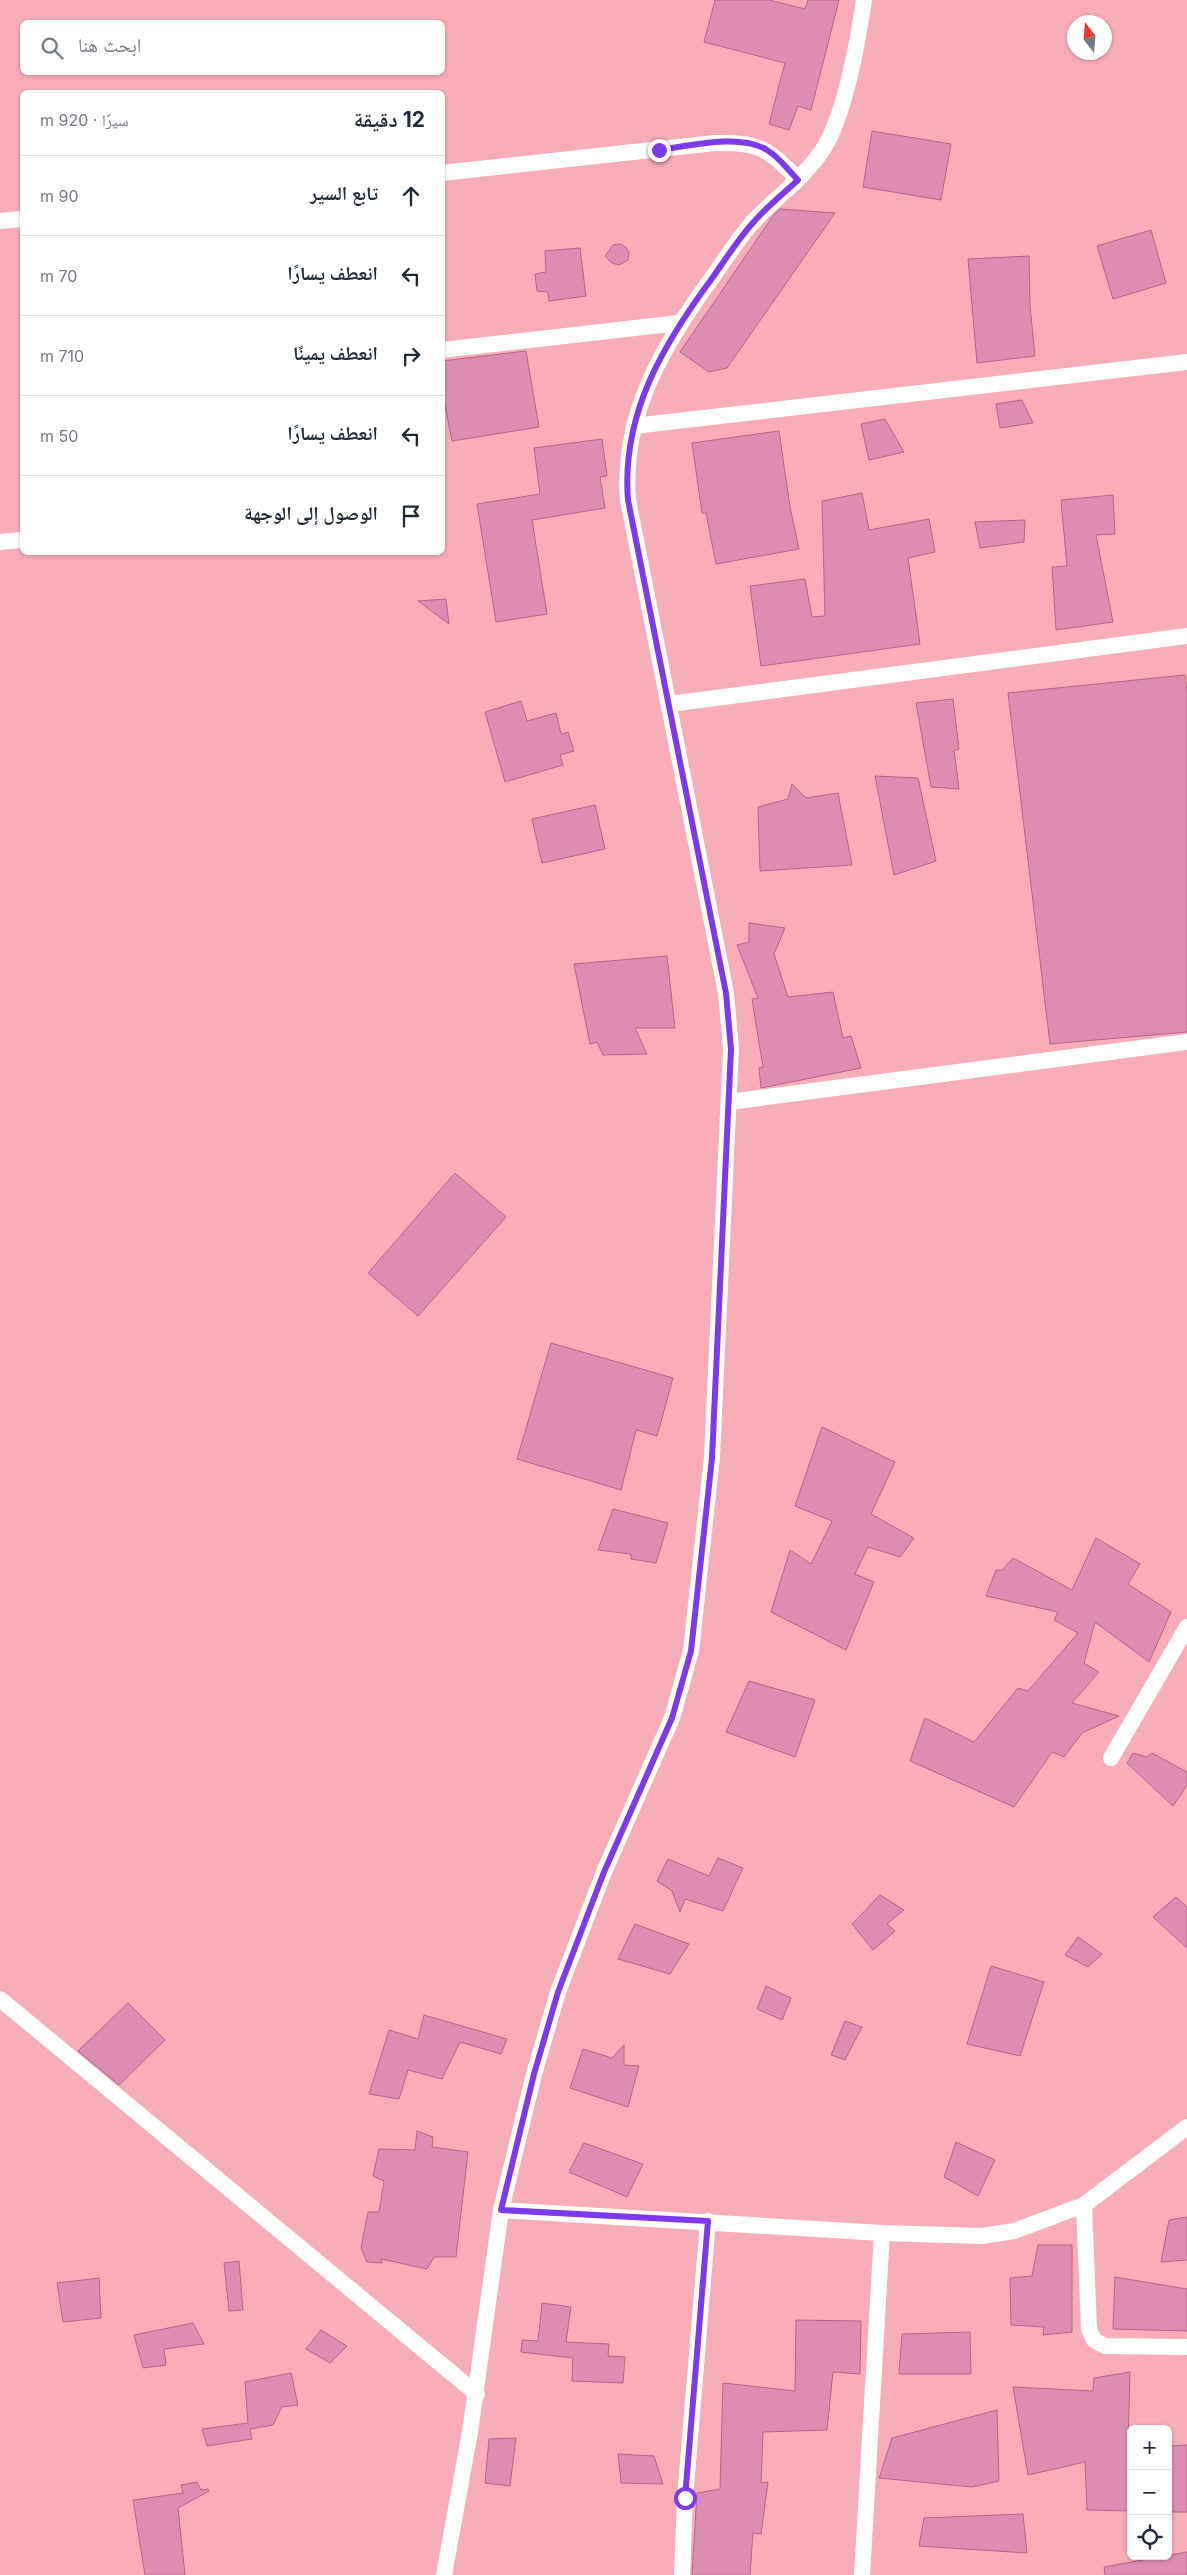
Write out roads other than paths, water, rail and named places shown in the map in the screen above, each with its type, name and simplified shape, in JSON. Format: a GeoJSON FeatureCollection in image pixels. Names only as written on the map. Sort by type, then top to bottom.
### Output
{"type":"FeatureCollection","features":[{"type":"Feature","properties":{"kind":"street"},"geometry":{"type":"LineString","coordinates":[[444,2575],[476,2394],[501,2210],[534,2074],[558,1992],[604,1872],[672,1718],[691,1651],[712,1458],[731,1049],[726,993],[628,500],[626,475],[634,426],[665,346],[679,323],[752,223],[798,180],[825,146],[835,124],[852,66],[864,0]]}},
{"type":"Feature","properties":{"kind":"street"},"geometry":{"type":"LineString","coordinates":[[445,173],[715,142],[737,142],[767,150],[798,180]]}},
{"type":"Feature","properties":{"kind":"street"},"geometry":{"type":"LineString","coordinates":[[0,221],[20,219]]}},
{"type":"Feature","properties":{"kind":"street"},"geometry":{"type":"LineString","coordinates":[[445,350],[679,323]]}},
{"type":"Feature","properties":{"kind":"street"},"geometry":{"type":"LineString","coordinates":[[634,426],[1187,362]]}},
{"type":"Feature","properties":{"kind":"street"},"geometry":{"type":"LineString","coordinates":[[0,542],[20,540]]}},
{"type":"Feature","properties":{"kind":"street"},"geometry":{"type":"LineString","coordinates":[[670,704],[1187,636]]}},
{"type":"Feature","properties":{"kind":"street"},"geometry":{"type":"LineString","coordinates":[[729,1102],[1187,1042]]}},
{"type":"Feature","properties":{"kind":"street"},"geometry":{"type":"LineString","coordinates":[[1111,1758],[1187,1627]]}},
{"type":"Feature","properties":{"kind":"street"},"geometry":{"type":"LineString","coordinates":[[0,1999],[476,2394]]}},
{"type":"Feature","properties":{"kind":"street"},"geometry":{"type":"LineString","coordinates":[[501,2210],[882,2233],[982,2236],[1014,2231],[1084,2205],[1187,2127]]}},
{"type":"Feature","properties":{"kind":"street"},"geometry":{"type":"LineString","coordinates":[[1084,2205],[1089,2329],[1094,2340],[1105,2346],[1187,2347]]}},
{"type":"Feature","properties":{"kind":"street"},"geometry":{"type":"LineString","coordinates":[[682,2575],[685,2498],[708,2221]]}},
{"type":"Feature","properties":{"kind":"street"},"geometry":{"type":"LineString","coordinates":[[862,2575],[882,2233]]}}]}
